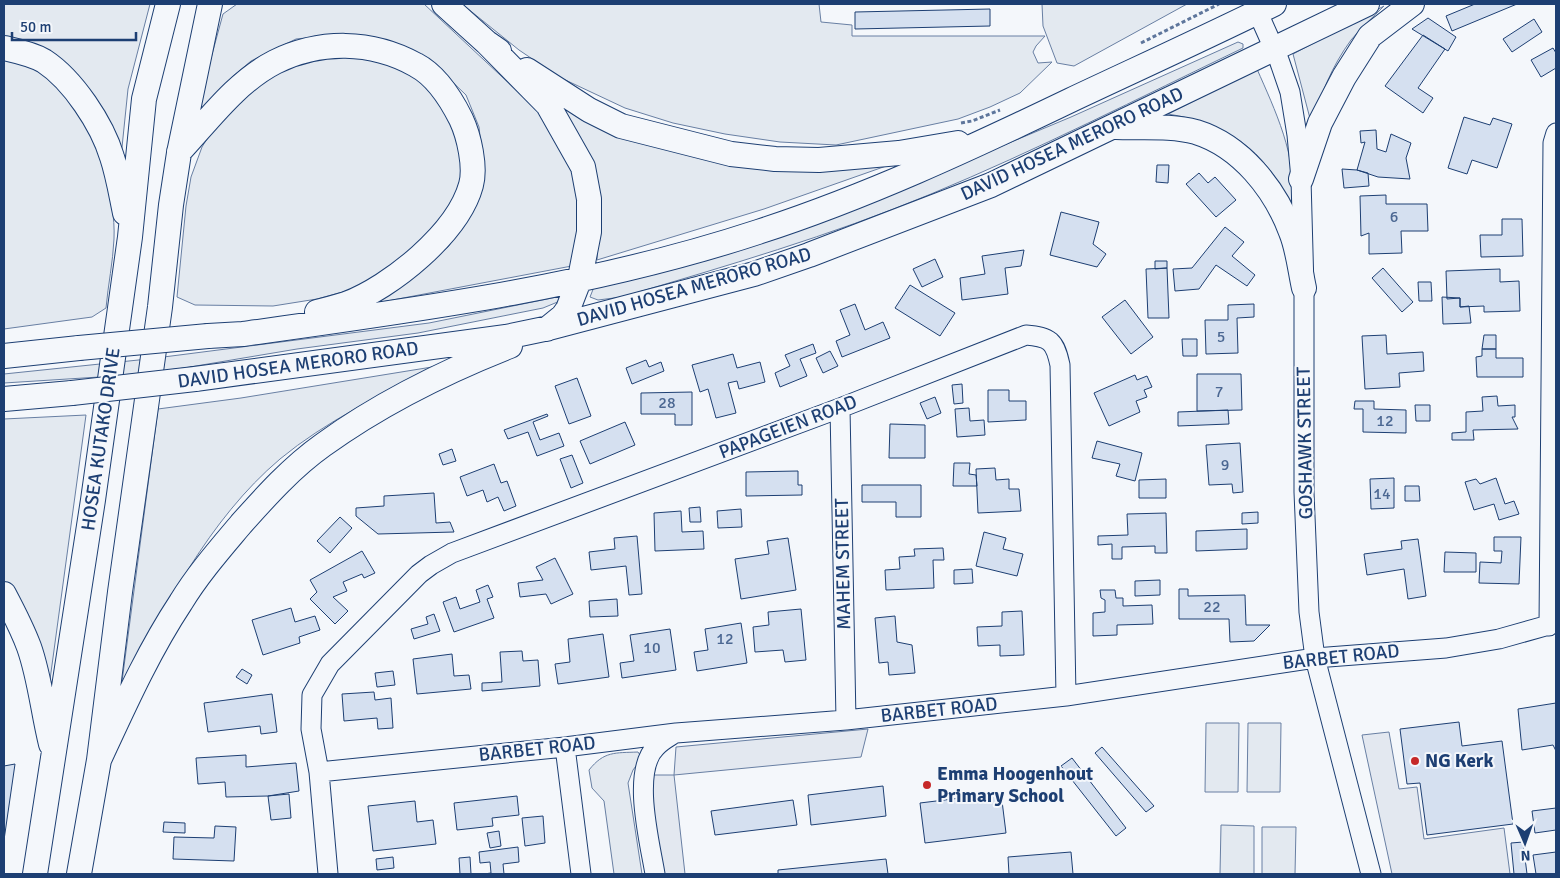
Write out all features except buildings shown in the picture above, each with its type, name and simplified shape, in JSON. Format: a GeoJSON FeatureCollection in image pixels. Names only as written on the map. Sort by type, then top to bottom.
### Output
{"type":"FeatureCollection","features":[{"type":"Feature","properties":{"kind":"main road","name":"HOSEA KUTAKO DRIVE"},"geometry":{"type":"LineString","coordinates":[[35,874],[93,500],[130,237],[144,99],[168,4]]}},
{"type":"Feature","properties":{"kind":"main road"},"geometry":{"type":"LineString","coordinates":[[79,874],[99,760],[160,307],[171,205],[179,153],[210,4]]}},
{"type":"Feature","properties":{"kind":"main road"},"geometry":{"type":"LineString","coordinates":[[99,760],[142,666],[181,601],[219,550],[288,474],[322,445],[417,386],[465,364],[527,340],[549,328],[568,309],[580,278],[589,232],[589,199],[583,167],[548,105],[486,42],[444,4]]}},
{"type":"Feature","properties":{"kind":"main road","name":"DAVID HOSEA MERORO ROAD"},"geometry":{"type":"LineString","coordinates":[[4,399],[196,379],[506,338],[754,274],[809,255],[991,185],[1367,4]]}},
{"type":"Feature","properties":{"kind":"main road"},"geometry":{"type":"LineString","coordinates":[[1301,179],[1320,123],[1344,77],[1370,36],[1412,4]]}},
{"type":"Feature","properties":{"kind":"main road","name":"DAVID HOSEA MERORO ROAD"},"geometry":{"type":"LineString","coordinates":[[4,356],[243,334],[498,296],[665,259],[759,232],[872,190],[996,136],[1262,6]]}},
{"type":"Feature","properties":{"kind":"main road"},"geometry":{"type":"LineString","coordinates":[[486,42],[589,110],[621,126],[682,143],[732,154],[774,159],[839,159],[899,153],[996,136]]}},
{"type":"Feature","properties":{"kind":"main road"},"geometry":{"type":"LineString","coordinates":[[179,153],[232,93],[256,74],[273,63],[298,52],[333,45],[364,47],[391,54],[417,65],[438,83],[452,102],[469,141],[472,157],[472,184],[464,204],[434,244],[403,272],[346,304],[243,334]]}},
{"type":"Feature","properties":{"kind":"main road"},"geometry":{"type":"LineString","coordinates":[[4,48],[21,51],[43,61],[67,81],[86,104],[111,155],[130,237]]}},
{"type":"Feature","properties":{"kind":"main road"},"geometry":{"type":"LineString","coordinates":[[1112,127],[1170,128],[1195,132],[1220,141],[1251,167],[1275,200],[1292,233],[1304,288]]}},
{"type":"Feature","properties":{"kind":"main road"},"geometry":{"type":"LineString","coordinates":[[4,348],[34,353]]}},
{"type":"Feature","properties":{"kind":"main road"},"geometry":{"type":"LineString","coordinates":[[4,594],[18,620],[29,648],[37,676],[53,756]]}},
{"type":"Feature","properties":{"kind":"street","name":"GOSHAWK STREET"},"geometry":{"type":"LineString","coordinates":[[1262,6],[1273,48],[1290,92],[1297,135],[1301,179],[1304,288],[1304,492],[1309,612],[1315,658],[1371,874]]}},
{"type":"Feature","properties":{"kind":"street"},"geometry":{"type":"LineString","coordinates":[[1552,625],[1553,143],[1556,133]]}},
{"type":"Feature","properties":{"kind":"street","name":"PAPAGEIEN ROAD"},"geometry":{"type":"LineString","coordinates":[[328,874],[319,772],[311,729],[312,695],[330,664],[419,574],[452,553],[840,408],[1026,335],[1042,336],[1051,341],[1058,353],[1060,365],[1066,696]]}},
{"type":"Feature","properties":{"kind":"street","name":"MAHEM STREET"},"geometry":{"type":"LineString","coordinates":[[840,408],[846,720]]}},
{"type":"Feature","properties":{"kind":"street","name":"BARBET ROAD"},"geometry":{"type":"LineString","coordinates":[[319,772],[565,747],[676,732],[846,720],[1066,696],[1315,658],[1446,648],[1499,640],[1552,625]]}},
{"type":"Feature","properties":{"kind":"street"},"geometry":{"type":"LineString","coordinates":[[655,874],[643,797],[644,776],[649,758],[655,747],[676,732]]}},
{"type":"Feature","properties":{"kind":"street"},"geometry":{"type":"LineString","coordinates":[[565,747],[581,874]]}},
{"type":"Feature","properties":{"kind":"path"},"geometry":{"type":"LineString","coordinates":[[1137,45],[1219,4]]}},
{"type":"Feature","properties":{"kind":"path"},"geometry":{"type":"LineString","coordinates":[[954,125],[972,121],[1007,107]]}},
{"type":"Feature","properties":{"kind":"shaded area"},"geometry":{"type":"Polygon","coordinates":[[[4,4],[150,4],[128,89],[121,157],[95,108],[4,40],[4,4]]]}},
{"type":"Feature","properties":{"kind":"shaded area"},"geometry":{"type":"Polygon","coordinates":[[[237,4],[424,4],[545,117],[575,172],[581,213],[577,265],[361,306],[416,272],[448,247],[466,221],[484,173],[479,127],[466,95],[438,68],[334,35],[296,39],[251,61],[231,78],[195,117],[223,14],[237,4]]]}},
{"type":"Feature","properties":{"kind":"shaded area"},"geometry":{"type":"Polygon","coordinates":[[[462,4],[819,4],[821,22],[852,25],[852,36],[1045,36],[1033,52],[1038,63],[1052,62],[1020,93],[958,119],[836,145],[780,142],[725,134],[673,123],[625,108],[559,77],[519,50],[462,4]]]}},
{"type":"Feature","properties":{"kind":"shaded area"},"geometry":{"type":"Polygon","coordinates":[[[1042,4],[1187,4],[1074,66],[1057,63],[1043,26],[1042,4]]]}},
{"type":"Feature","properties":{"kind":"shaded area"},"geometry":{"type":"Polygon","coordinates":[[[1384,6],[1351,40],[1332,70],[1312,126],[1293,54],[1384,6]]]}},
{"type":"Feature","properties":{"kind":"shaded area"},"geometry":{"type":"Polygon","coordinates":[[[1238,42],[1243,44],[1243,48],[1010,160],[893,209],[778,250],[622,297],[598,300],[590,297],[594,287],[985,153],[1071,117],[1238,42]]]}},
{"type":"Feature","properties":{"kind":"shaded area"},"geometry":{"type":"Polygon","coordinates":[[[318,55],[351,55],[393,64],[416,78],[440,98],[457,123],[464,174],[455,200],[417,248],[357,288],[317,299],[273,306],[195,305],[177,297],[186,206],[191,177],[202,147],[213,129],[262,81],[318,55]]]}},
{"type":"Feature","properties":{"kind":"shaded area"},"geometry":{"type":"Polygon","coordinates":[[[4,57],[31,66],[48,77],[69,95],[88,125],[103,164],[114,222],[113,256],[106,308],[92,317],[4,329],[4,57]]]}},
{"type":"Feature","properties":{"kind":"shaded area"},"geometry":{"type":"Polygon","coordinates":[[[1257,69],[1277,117],[1288,152],[1293,186],[1291,203],[1289,203],[1268,168],[1255,153],[1241,142],[1208,124],[1168,114],[1257,69]]]}},
{"type":"Feature","properties":{"kind":"shaded area"},"geometry":{"type":"Polygon","coordinates":[[[549,95],[600,124],[889,165],[764,209],[597,260],[598,239],[549,95]]]}},
{"type":"Feature","properties":{"kind":"shaded area"},"geometry":{"type":"Polygon","coordinates":[[[561,297],[560,301],[543,308],[418,333],[297,349],[131,375],[4,383],[4,374],[148,359],[429,323],[561,297]]]}},
{"type":"Feature","properties":{"kind":"shaded area"},"geometry":{"type":"Polygon","coordinates":[[[432,367],[316,433],[280,459],[254,483],[231,509],[190,566],[154,627],[121,689],[158,409],[241,398],[432,367]]]}},
{"type":"Feature","properties":{"kind":"shaded area"},"geometry":{"type":"Polygon","coordinates":[[[86,415],[49,687],[10,591],[4,581],[4,419],[86,415]]]}},
{"type":"Feature","properties":{"kind":"shaded area"},"geometry":{"type":"Polygon","coordinates":[[[1206,723],[1239,723],[1238,792],[1205,792],[1206,723]]]}},
{"type":"Feature","properties":{"kind":"shaded area"},"geometry":{"type":"Polygon","coordinates":[[[1248,723],[1281,723],[1280,792],[1247,792],[1248,723]]]}},
{"type":"Feature","properties":{"kind":"shaded area"},"geometry":{"type":"Polygon","coordinates":[[[868,729],[861,757],[674,775],[676,747],[868,729]]]}},
{"type":"Feature","properties":{"kind":"shaded area"},"geometry":{"type":"Polygon","coordinates":[[[1389,732],[1399,789],[1417,787],[1424,839],[1504,828],[1510,874],[1392,874],[1362,735],[1389,732]]]}},
{"type":"Feature","properties":{"kind":"shaded area"},"geometry":{"type":"Polygon","coordinates":[[[638,752],[642,758],[633,770],[628,783],[642,874],[614,874],[604,801],[592,788],[589,770],[600,759],[610,754],[638,752]]]}},
{"type":"Feature","properties":{"kind":"shaded area"},"geometry":{"type":"Polygon","coordinates":[[[644,775],[674,775],[685,874],[655,874],[644,775]]]}},
{"type":"Feature","properties":{"kind":"shaded area"},"geometry":{"type":"Polygon","coordinates":[[[1221,825],[1254,826],[1254,874],[1220,874],[1221,825]]]}},
{"type":"Feature","properties":{"kind":"shaded area"},"geometry":{"type":"Polygon","coordinates":[[[1262,827],[1296,827],[1295,874],[1262,874],[1262,827]]]}},
{"type":"Feature","properties":{"kind":"place","name":"NG Kerk"},"geometry":{"type":"Point","coordinates":[1415,761]}},
{"type":"Feature","properties":{"kind":"place","name":"Emma Hoogenhout Primary School"},"geometry":{"type":"Point","coordinates":[927,785]}}]}
